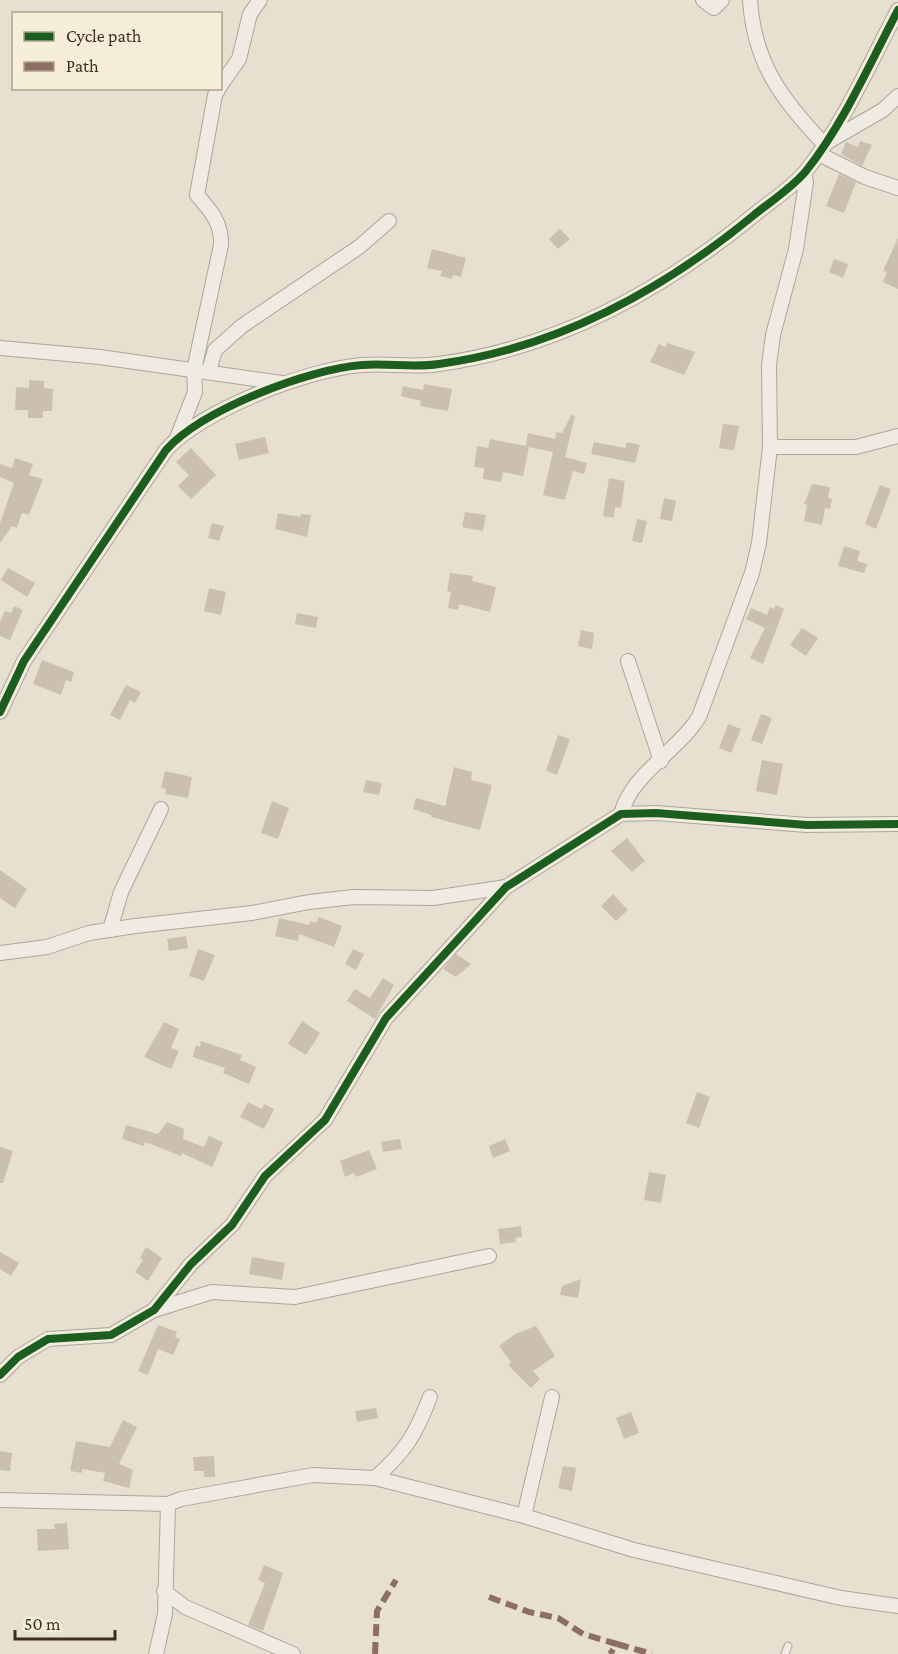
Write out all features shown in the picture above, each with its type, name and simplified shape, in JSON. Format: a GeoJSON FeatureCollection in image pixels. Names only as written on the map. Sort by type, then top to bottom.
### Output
{"type":"FeatureCollection","features":[{"type":"Feature","properties":{"kind":"street"},"geometry":{"type":"LineString","coordinates":[[222,84],[239,59],[250,14],[260,0]]}},
{"type":"Feature","properties":{"kind":"street"},"geometry":{"type":"LineString","coordinates":[[702,0],[714,8],[722,0]]}},
{"type":"Feature","properties":{"kind":"street"},"geometry":{"type":"LineString","coordinates":[[750,0],[751,23],[763,63],[779,91],[822,149],[865,177],[898,188]]}},
{"type":"Feature","properties":{"kind":"street"},"geometry":{"type":"LineString","coordinates":[[0,712],[24,661],[166,450],[177,438],[282,383],[313,373],[362,365],[447,363],[490,356],[555,335],[606,314],[678,273],[804,174],[822,149],[898,10]]}},
{"type":"Feature","properties":{"kind":"street"},"geometry":{"type":"LineString","coordinates":[[177,438],[195,392],[194,370],[221,245],[222,231],[214,215],[197,195],[212,111],[219,90]]}},
{"type":"Feature","properties":{"kind":"street"},"geometry":{"type":"LineString","coordinates":[[822,149],[883,110],[898,96]]}},
{"type":"Feature","properties":{"kind":"street"},"geometry":{"type":"LineString","coordinates":[[621,814],[631,789],[689,734],[699,717],[753,573],[766,499],[770,447],[769,365],[773,335],[796,249],[807,182],[804,174]]}},
{"type":"Feature","properties":{"kind":"street"},"geometry":{"type":"LineString","coordinates":[[209,371],[215,350],[242,326],[359,247],[389,221]]}},
{"type":"Feature","properties":{"kind":"street"},"geometry":{"type":"LineString","coordinates":[[0,348],[100,357],[282,383]]}},
{"type":"Feature","properties":{"kind":"street"},"geometry":{"type":"LineString","coordinates":[[770,447],[856,447],[898,436]]}},
{"type":"Feature","properties":{"kind":"street"},"geometry":{"type":"LineString","coordinates":[[628,661],[661,761]]}},
{"type":"Feature","properties":{"kind":"street"},"geometry":{"type":"LineString","coordinates":[[110,930],[124,883],[161,809]]}},
{"type":"Feature","properties":{"kind":"street"},"geometry":{"type":"LineString","coordinates":[[154,1310],[191,1264],[232,1225],[265,1176],[325,1120],[386,1018],[506,887],[621,814],[656,813],[807,825],[898,824]]}},
{"type":"Feature","properties":{"kind":"street"},"geometry":{"type":"LineString","coordinates":[[0,953],[47,947],[110,930],[252,913],[343,898],[433,898],[506,887]]}},
{"type":"Feature","properties":{"kind":"street"},"geometry":{"type":"LineString","coordinates":[[0,1375],[18,1357],[48,1340],[111,1335],[154,1310],[212,1292],[295,1297],[489,1256]]}},
{"type":"Feature","properties":{"kind":"street"},"geometry":{"type":"LineString","coordinates":[[524,1516],[552,1396]]}},
{"type":"Feature","properties":{"kind":"street"},"geometry":{"type":"LineString","coordinates":[[375,1479],[400,1456],[419,1426],[430,1397]]}},
{"type":"Feature","properties":{"kind":"street"},"geometry":{"type":"LineString","coordinates":[[0,1500],[121,1505],[168,1504],[181,1499],[313,1475],[375,1479],[524,1516],[634,1550],[841,1598],[898,1606]]}},
{"type":"Feature","properties":{"kind":"street"},"geometry":{"type":"LineString","coordinates":[[156,1654],[165,1614],[168,1504]]}},
{"type":"Feature","properties":{"kind":"street"},"geometry":{"type":"LineString","coordinates":[[165,1591],[185,1607],[293,1654]]}},
{"type":"Feature","properties":{"kind":"lane"},"geometry":{"type":"LineString","coordinates":[[785,1654],[788,1646]]}},
{"type":"Feature","properties":{"kind":"building"},"geometry":{"type":"Polygon","coordinates":[[[860,141],[872,145],[862,166],[841,154],[846,142],[858,147],[860,141]]]}},
{"type":"Feature","properties":{"kind":"building"},"geometry":{"type":"Polygon","coordinates":[[[839,174],[856,182],[844,213],[826,206],[839,174]]]}},
{"type":"Feature","properties":{"kind":"building"},"geometry":{"type":"Polygon","coordinates":[[[560,229],[570,239],[558,249],[549,239],[560,229]]]}},
{"type":"Feature","properties":{"kind":"building"},"geometry":{"type":"Polygon","coordinates":[[[898,238],[898,289],[883,282],[887,272],[883,271],[898,238]]]}},
{"type":"Feature","properties":{"kind":"building"},"geometry":{"type":"Polygon","coordinates":[[[432,249],[466,258],[461,277],[453,275],[452,279],[440,276],[442,271],[427,268],[432,249]]]}},
{"type":"Feature","properties":{"kind":"building"},"geometry":{"type":"Polygon","coordinates":[[[834,259],[848,264],[843,278],[829,272],[834,259]]]}},
{"type":"Feature","properties":{"kind":"building"},"geometry":{"type":"Polygon","coordinates":[[[667,343],[695,352],[684,375],[650,362],[659,344],[665,347],[667,343]]]}},
{"type":"Feature","properties":{"kind":"building"},"geometry":{"type":"Polygon","coordinates":[[[29,380],[44,381],[44,388],[53,389],[52,411],[43,411],[43,418],[28,418],[28,410],[15,410],[16,387],[29,388],[29,380]]]}},
{"type":"Feature","properties":{"kind":"building"},"geometry":{"type":"Polygon","coordinates":[[[424,384],[452,389],[448,411],[420,406],[421,401],[401,396],[403,386],[423,390],[424,384]]]}},
{"type":"Feature","properties":{"kind":"building"},"geometry":{"type":"Polygon","coordinates":[[[572,414],[575,416],[565,457],[587,463],[584,474],[573,471],[565,500],[543,495],[553,452],[529,447],[523,476],[503,472],[501,482],[483,479],[484,468],[474,467],[477,446],[488,448],[490,439],[526,446],[528,433],[555,439],[556,432],[562,433],[572,414]]]}},
{"type":"Feature","properties":{"kind":"building"},"geometry":{"type":"Polygon","coordinates":[[[723,424],[739,426],[734,450],[719,448],[723,424]]]}},
{"type":"Feature","properties":{"kind":"building"},"geometry":{"type":"Polygon","coordinates":[[[265,437],[269,453],[239,460],[235,444],[265,437]]]}},
{"type":"Feature","properties":{"kind":"building"},"geometry":{"type":"Polygon","coordinates":[[[594,442],[625,448],[627,442],[640,445],[635,463],[591,454],[594,442]]]}},
{"type":"Feature","properties":{"kind":"building"},"geometry":{"type":"Polygon","coordinates":[[[191,448],[216,475],[191,499],[178,486],[189,475],[176,462],[191,448]]]}},
{"type":"Feature","properties":{"kind":"building"},"geometry":{"type":"Polygon","coordinates":[[[15,458],[33,464],[29,475],[43,479],[29,515],[22,513],[17,528],[12,526],[0,543],[0,523],[14,483],[0,477],[0,464],[12,468],[15,458]]]}},
{"type":"Feature","properties":{"kind":"building"},"geometry":{"type":"Polygon","coordinates":[[[609,478],[625,481],[621,508],[615,507],[614,518],[603,516],[609,478]]]}},
{"type":"Feature","properties":{"kind":"building"},"geometry":{"type":"Polygon","coordinates":[[[812,484],[830,487],[828,498],[832,499],[830,509],[825,508],[822,525],[804,521],[807,505],[804,504],[812,484]]]}},
{"type":"Feature","properties":{"kind":"building"},"geometry":{"type":"Polygon","coordinates":[[[880,485],[891,489],[876,529],[865,524],[880,485]]]}},
{"type":"Feature","properties":{"kind":"building"},"geometry":{"type":"Polygon","coordinates":[[[664,498],[676,501],[672,521],[660,519],[664,498]]]}},
{"type":"Feature","properties":{"kind":"building"},"geometry":{"type":"Polygon","coordinates":[[[465,512],[486,515],[483,531],[462,527],[465,512]]]}},
{"type":"Feature","properties":{"kind":"building"},"geometry":{"type":"Polygon","coordinates":[[[278,513],[300,517],[301,514],[311,515],[307,537],[275,529],[278,513]]]}},
{"type":"Feature","properties":{"kind":"building"},"geometry":{"type":"Polygon","coordinates":[[[637,519],[647,521],[642,543],[632,541],[637,519]]]}},
{"type":"Feature","properties":{"kind":"building"},"geometry":{"type":"Polygon","coordinates":[[[212,523],[224,526],[219,541],[208,538],[212,523]]]}},
{"type":"Feature","properties":{"kind":"building"},"geometry":{"type":"Polygon","coordinates":[[[844,546],[860,551],[857,561],[867,564],[864,573],[838,566],[844,546]]]}},
{"type":"Feature","properties":{"kind":"building"},"geometry":{"type":"Polygon","coordinates":[[[8,568],[35,583],[27,597],[1,580],[8,568]]]}},
{"type":"Feature","properties":{"kind":"building"},"geometry":{"type":"Polygon","coordinates":[[[450,573],[473,576],[472,581],[496,587],[490,612],[459,604],[458,610],[448,608],[451,592],[447,591],[450,573]]]}},
{"type":"Feature","properties":{"kind":"building"},"geometry":{"type":"Polygon","coordinates":[[[209,588],[226,592],[221,615],[204,611],[209,588]]]}},
{"type":"Feature","properties":{"kind":"building"},"geometry":{"type":"Polygon","coordinates":[[[776,605],[784,609],[763,664],[750,658],[765,628],[746,619],[751,608],[767,615],[770,607],[774,609],[776,605]]]}},
{"type":"Feature","properties":{"kind":"building"},"geometry":{"type":"Polygon","coordinates":[[[14,606],[23,610],[10,640],[0,636],[0,622],[5,611],[11,613],[14,606]]]}},
{"type":"Feature","properties":{"kind":"building"},"geometry":{"type":"Polygon","coordinates":[[[297,613],[318,617],[316,628],[295,624],[297,613]]]}},
{"type":"Feature","properties":{"kind":"building"},"geometry":{"type":"Polygon","coordinates":[[[802,628],[818,638],[806,656],[790,645],[802,628]]]}},
{"type":"Feature","properties":{"kind":"building"},"geometry":{"type":"Polygon","coordinates":[[[581,630],[594,633],[592,649],[578,646],[581,630]]]}},
{"type":"Feature","properties":{"kind":"building"},"geometry":{"type":"Polygon","coordinates":[[[42,660],[74,672],[71,682],[66,680],[61,695],[33,684],[42,660]]]}},
{"type":"Feature","properties":{"kind":"building"},"geometry":{"type":"Polygon","coordinates":[[[126,685],[141,692],[135,703],[130,700],[120,720],[110,715],[126,685]]]}},
{"type":"Feature","properties":{"kind":"building"},"geometry":{"type":"Polygon","coordinates":[[[761,714],[772,718],[762,744],[751,740],[761,714]]]}},
{"type":"Feature","properties":{"kind":"building"},"geometry":{"type":"Polygon","coordinates":[[[728,724],[741,729],[731,753],[719,748],[728,724]]]}},
{"type":"Feature","properties":{"kind":"building"},"geometry":{"type":"Polygon","coordinates":[[[558,735],[570,739],[557,775],[546,771],[558,735]]]}},
{"type":"Feature","properties":{"kind":"building"},"geometry":{"type":"Polygon","coordinates":[[[762,760],[783,764],[777,795],[756,791],[762,760]]]}},
{"type":"Feature","properties":{"kind":"building"},"geometry":{"type":"Polygon","coordinates":[[[454,767],[472,772],[471,780],[492,785],[480,830],[431,817],[431,815],[413,809],[416,798],[445,806],[454,767]]]}},
{"type":"Feature","properties":{"kind":"building"},"geometry":{"type":"Polygon","coordinates":[[[165,771],[192,777],[188,798],[165,794],[166,789],[161,788],[165,771]]]}},
{"type":"Feature","properties":{"kind":"building"},"geometry":{"type":"Polygon","coordinates":[[[366,780],[382,783],[379,795],[363,792],[366,780]]]}},
{"type":"Feature","properties":{"kind":"building"},"geometry":{"type":"Polygon","coordinates":[[[272,801],[289,808],[278,839],[261,833],[272,801]]]}},
{"type":"Feature","properties":{"kind":"building"},"geometry":{"type":"Polygon","coordinates":[[[627,838],[645,861],[632,872],[611,851],[627,838]]]}},
{"type":"Feature","properties":{"kind":"building"},"geometry":{"type":"Polygon","coordinates":[[[0,870],[27,889],[15,908],[0,898],[0,870]]]}},
{"type":"Feature","properties":{"kind":"building"},"geometry":{"type":"Polygon","coordinates":[[[613,894],[628,910],[616,921],[601,906],[613,894]]]}},
{"type":"Feature","properties":{"kind":"building"},"geometry":{"type":"Polygon","coordinates":[[[319,917],[342,926],[334,947],[299,934],[298,941],[275,936],[279,918],[309,925],[311,921],[316,923],[319,917]]]}},
{"type":"Feature","properties":{"kind":"building"},"geometry":{"type":"Polygon","coordinates":[[[186,936],[188,948],[169,951],[167,939],[186,936]]]}},
{"type":"Feature","properties":{"kind":"building"},"geometry":{"type":"Polygon","coordinates":[[[198,949],[215,955],[204,981],[189,976],[198,949]]]}},
{"type":"Feature","properties":{"kind":"building"},"geometry":{"type":"Polygon","coordinates":[[[353,949],[364,954],[356,970],[345,964],[353,949]]]}},
{"type":"Feature","properties":{"kind":"building"},"geometry":{"type":"Polygon","coordinates":[[[456,954],[471,964],[456,977],[443,969],[456,954]]]}},
{"type":"Feature","properties":{"kind":"building"},"geometry":{"type":"Polygon","coordinates":[[[383,978],[394,985],[375,1019],[347,1001],[355,989],[370,998],[383,978]]]}},
{"type":"Feature","properties":{"kind":"building"},"geometry":{"type":"Polygon","coordinates":[[[302,1021],[320,1033],[306,1055],[288,1044],[302,1021]]]}},
{"type":"Feature","properties":{"kind":"building"},"geometry":{"type":"Polygon","coordinates":[[[164,1022],[179,1029],[171,1048],[179,1051],[171,1069],[144,1057],[164,1022]]]}},
{"type":"Feature","properties":{"kind":"building"},"geometry":{"type":"Polygon","coordinates":[[[201,1041],[242,1055],[240,1060],[256,1067],[249,1084],[223,1073],[225,1068],[193,1057],[196,1045],[200,1047],[201,1041]]]}},
{"type":"Feature","properties":{"kind":"building"},"geometry":{"type":"Polygon","coordinates":[[[697,1092],[710,1097],[699,1128],[686,1123],[697,1092]]]}},
{"type":"Feature","properties":{"kind":"building"},"geometry":{"type":"Polygon","coordinates":[[[248,1102],[262,1109],[264,1104],[274,1109],[264,1129],[240,1117],[248,1102]]]}},
{"type":"Feature","properties":{"kind":"building"},"geometry":{"type":"Polygon","coordinates":[[[167,1122],[184,1129],[183,1139],[204,1147],[209,1136],[223,1142],[212,1167],[182,1153],[181,1156],[145,1142],[144,1146],[122,1139],[126,1125],[158,1134],[167,1122]]]}},
{"type":"Feature","properties":{"kind":"building"},"geometry":{"type":"Polygon","coordinates":[[[400,1139],[402,1149],[383,1152],[381,1142],[400,1139]]]}},
{"type":"Feature","properties":{"kind":"building"},"geometry":{"type":"Polygon","coordinates":[[[505,1139],[510,1151],[493,1158],[489,1146],[505,1139]]]}},
{"type":"Feature","properties":{"kind":"building"},"geometry":{"type":"Polygon","coordinates":[[[0,1147],[13,1151],[3,1183],[0,1183],[0,1147]]]}},
{"type":"Feature","properties":{"kind":"building"},"geometry":{"type":"Polygon","coordinates":[[[369,1150],[377,1169],[356,1177],[354,1173],[345,1177],[340,1161],[369,1150]]]}},
{"type":"Feature","properties":{"kind":"building"},"geometry":{"type":"Polygon","coordinates":[[[649,1172],[666,1175],[661,1203],[644,1200],[649,1172]]]}},
{"type":"Feature","properties":{"kind":"building"},"geometry":{"type":"Polygon","coordinates":[[[521,1226],[522,1237],[515,1238],[516,1242],[500,1244],[498,1229],[521,1226]]]}},
{"type":"Feature","properties":{"kind":"building"},"geometry":{"type":"Polygon","coordinates":[[[146,1247],[162,1258],[148,1281],[135,1272],[143,1260],[140,1258],[146,1247]]]}},
{"type":"Feature","properties":{"kind":"building"},"geometry":{"type":"Polygon","coordinates":[[[0,1252],[19,1263],[11,1276],[0,1269],[0,1252]]]}},
{"type":"Feature","properties":{"kind":"building"},"geometry":{"type":"Polygon","coordinates":[[[252,1257],[285,1263],[282,1280],[249,1274],[252,1257]]]}},
{"type":"Feature","properties":{"kind":"building"},"geometry":{"type":"Polygon","coordinates":[[[581,1279],[578,1298],[560,1295],[562,1286],[581,1279]]]}},
{"type":"Feature","properties":{"kind":"building"},"geometry":{"type":"Polygon","coordinates":[[[158,1325],[177,1332],[175,1337],[180,1339],[173,1355],[158,1349],[148,1375],[138,1371],[158,1325]]]}},
{"type":"Feature","properties":{"kind":"building"},"geometry":{"type":"Polygon","coordinates":[[[536,1326],[555,1356],[533,1371],[540,1379],[531,1388],[508,1365],[511,1362],[499,1346],[515,1334],[536,1326]]]}},
{"type":"Feature","properties":{"kind":"building"},"geometry":{"type":"Polygon","coordinates":[[[376,1408],[378,1418],[357,1422],[355,1411],[376,1408]]]}},
{"type":"Feature","properties":{"kind":"building"},"geometry":{"type":"Polygon","coordinates":[[[631,1412],[639,1433],[624,1439],[616,1418],[631,1412]]]}},
{"type":"Feature","properties":{"kind":"building"},"geometry":{"type":"Polygon","coordinates":[[[123,1420],[137,1427],[119,1464],[133,1470],[129,1488],[103,1481],[105,1473],[82,1469],[82,1473],[70,1471],[76,1441],[110,1447],[123,1420]]]}},
{"type":"Feature","properties":{"kind":"building"},"geometry":{"type":"Polygon","coordinates":[[[0,1451],[12,1453],[10,1471],[0,1470],[0,1451]]]}},
{"type":"Feature","properties":{"kind":"building"},"geometry":{"type":"Polygon","coordinates":[[[214,1456],[215,1477],[204,1477],[204,1471],[194,1471],[193,1457],[214,1456]]]}},
{"type":"Feature","properties":{"kind":"building"},"geometry":{"type":"Polygon","coordinates":[[[563,1466],[576,1468],[572,1491],[558,1488],[563,1466]]]}},
{"type":"Feature","properties":{"kind":"building"},"geometry":{"type":"Polygon","coordinates":[[[67,1523],[69,1549],[38,1551],[37,1529],[55,1529],[54,1524],[67,1523]]]}},
{"type":"Feature","properties":{"kind":"building"},"geometry":{"type":"Polygon","coordinates":[[[264,1565],[283,1573],[263,1631],[248,1625],[265,1583],[258,1580],[264,1565]]]}},
{"type":"Feature","properties":{"kind":"marked path"},"geometry":{"type":"LineString","coordinates":[[375,1654],[377,1611],[396,1580]]}},
{"type":"Feature","properties":{"kind":"marked path"},"geometry":{"type":"LineString","coordinates":[[489,1597],[529,1612],[558,1618],[583,1634],[617,1644],[610,1654]]}},
{"type":"Feature","properties":{"kind":"marked path"},"geometry":{"type":"LineString","coordinates":[[617,1644],[652,1654]]}},
{"type":"Feature","properties":{"kind":"cycle path"},"geometry":{"type":"LineString","coordinates":[[0,712],[24,661],[166,450],[183,435],[204,420],[257,394],[314,374],[362,365],[430,365],[483,356],[526,345],[567,330],[646,291],[719,242],[781,194],[806,171],[844,113],[898,10]]}},
{"type":"Feature","properties":{"kind":"cycle path"},"geometry":{"type":"LineString","coordinates":[[0,1375],[18,1357],[48,1339],[111,1335],[154,1310],[191,1264],[232,1225],[265,1176],[325,1120],[386,1018],[506,887],[621,814],[656,813],[807,825],[898,824]]}}]}
